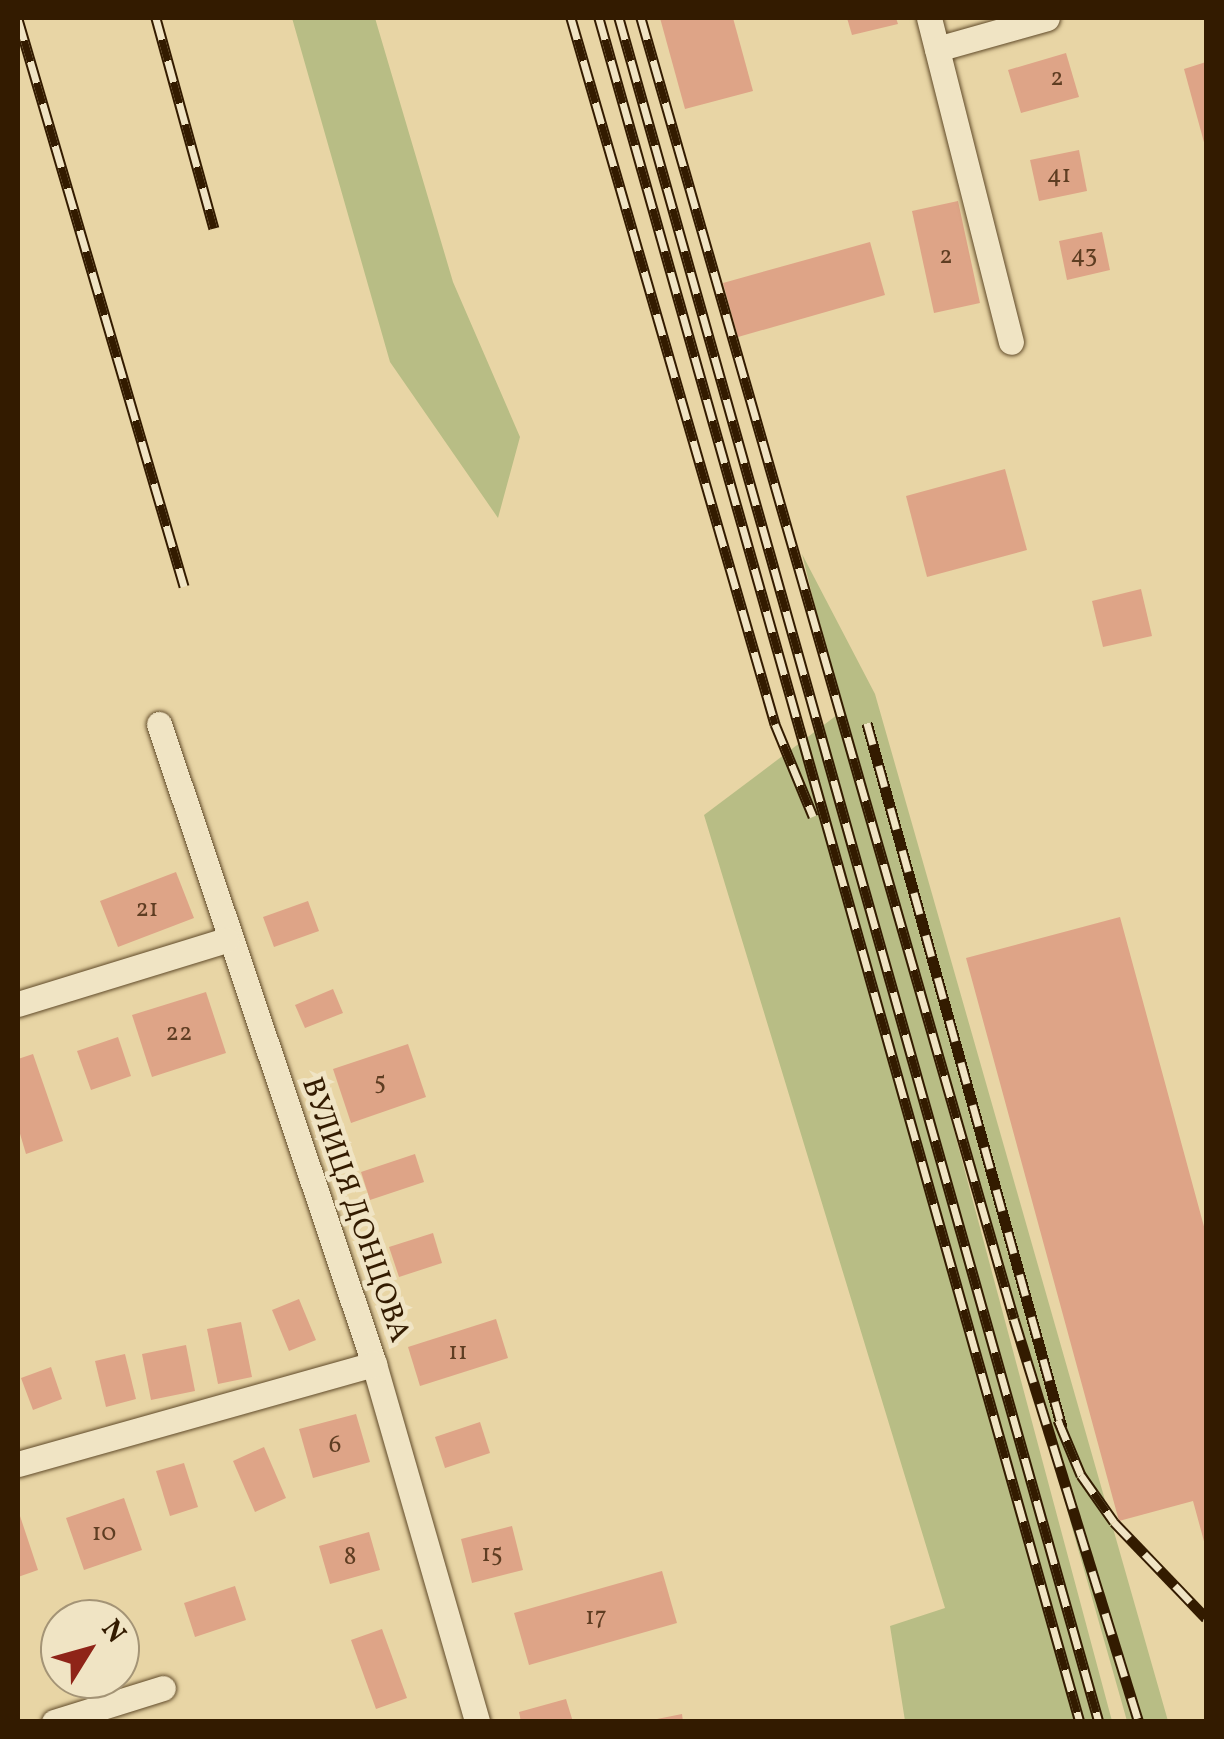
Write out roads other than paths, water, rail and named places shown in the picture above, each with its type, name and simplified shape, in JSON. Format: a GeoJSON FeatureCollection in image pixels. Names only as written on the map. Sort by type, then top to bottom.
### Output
{"type":"FeatureCollection","features":[{"type":"Feature","properties":{"kind":"street"},"geometry":{"type":"LineString","coordinates":[[930,18],[1010,342]]}},
{"type":"Feature","properties":{"kind":"street"},"geometry":{"type":"LineString","coordinates":[[937,49],[1047,18]]}},
{"type":"Feature","properties":{"kind":"street","name":"ВУЛИЦЯ ДОНЦОВА"},"geometry":{"type":"LineString","coordinates":[[159,724],[226,940],[374,1364],[477,1722]]}},
{"type":"Feature","properties":{"kind":"street"},"geometry":{"type":"LineString","coordinates":[[18,1004],[226,940]]}},
{"type":"Feature","properties":{"kind":"street"},"geometry":{"type":"LineString","coordinates":[[18,1464],[374,1364]]}},
{"type":"Feature","properties":{"kind":"street"},"geometry":{"type":"LineString","coordinates":[[54,1722],[163,1688]]}},
{"type":"Feature","properties":{"kind":"railway"},"geometry":{"type":"LineString","coordinates":[[156,18],[214,228]]}},
{"type":"Feature","properties":{"kind":"railway"},"geometry":{"type":"LineString","coordinates":[[571,18],[775,724],[813,816]]}},
{"type":"Feature","properties":{"kind":"railway"},"geometry":{"type":"LineString","coordinates":[[599,18],[1080,1722]]}},
{"type":"Feature","properties":{"kind":"railway"},"geometry":{"type":"LineString","coordinates":[[619,18],[1099,1722]]}},
{"type":"Feature","properties":{"kind":"railway"},"geometry":{"type":"LineString","coordinates":[[641,18],[1014,1319],[1139,1722]]}},
{"type":"Feature","properties":{"kind":"railway"},"geometry":{"type":"LineString","coordinates":[[18,19],[184,586]]}},
{"type":"Feature","properties":{"kind":"railway"},"geometry":{"type":"LineString","coordinates":[[867,723],[1062,1427]]}},
{"type":"Feature","properties":{"kind":"railway"},"geometry":{"type":"LineString","coordinates":[[1058,1420],[1081,1475],[1114,1522],[1206,1618]]}}]}
